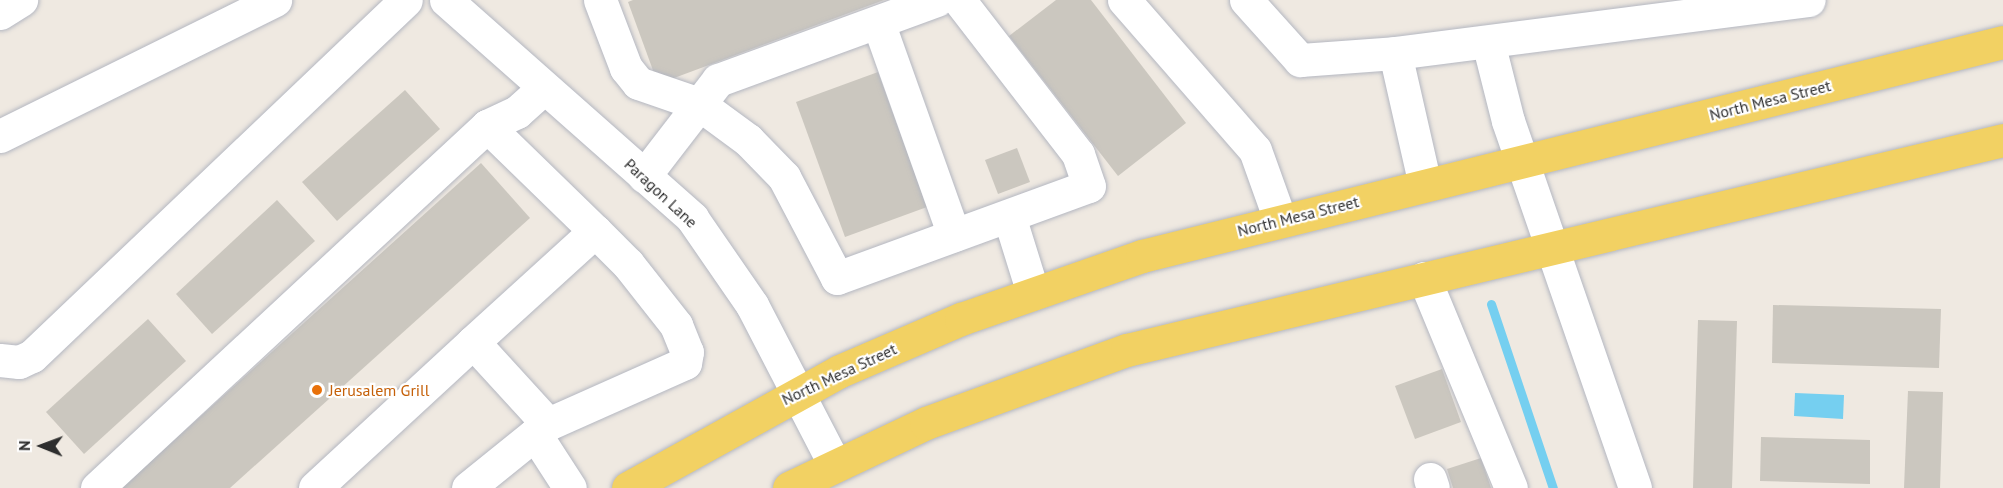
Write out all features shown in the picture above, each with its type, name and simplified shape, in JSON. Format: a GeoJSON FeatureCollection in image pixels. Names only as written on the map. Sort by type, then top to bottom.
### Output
{"type":"FeatureCollection","features":[{"type":"Feature","properties":{"kind":"main road","name":"North Mesa Street"},"geometry":{"type":"LineString","coordinates":[[628,488],[798,392],[1033,293],[1280,220],[2003,42]]}},
{"type":"Feature","properties":{"kind":"main road"},"geometry":{"type":"LineString","coordinates":[[789,488],[926,423],[1127,350],[1424,278],[2002,146]]}},
{"type":"Feature","properties":{"kind":"street"},"geometry":{"type":"LineString","coordinates":[[0,13],[21,0]]}},
{"type":"Feature","properties":{"kind":"street"},"geometry":{"type":"LineString","coordinates":[[0,136],[275,0]]}},
{"type":"Feature","properties":{"kind":"street"},"geometry":{"type":"LineString","coordinates":[[0,360],[19,362],[32,356],[406,0]]}},
{"type":"Feature","properties":{"kind":"street","name":"Paragon Lane"},"geometry":{"type":"LineString","coordinates":[[446,0],[693,218],[752,305],[835,465]]}},
{"type":"Feature","properties":{"kind":"street"},"geometry":{"type":"LineString","coordinates":[[600,0],[626,68],[638,82],[699,104],[748,140],[783,177],[837,278],[1089,186],[1078,153],[959,0]]}},
{"type":"Feature","properties":{"kind":"street"},"geometry":{"type":"LineString","coordinates":[[645,176],[718,81],[937,0]]}},
{"type":"Feature","properties":{"kind":"street"},"geometry":{"type":"LineString","coordinates":[[1124,0],[1255,150],[1280,220]]}},
{"type":"Feature","properties":{"kind":"street"},"geometry":{"type":"LineString","coordinates":[[1246,0],[1300,60],[1395,53],[1809,0]]}},
{"type":"Feature","properties":{"kind":"street"},"geometry":{"type":"LineString","coordinates":[[878,22],[954,235]]}},
{"type":"Feature","properties":{"kind":"street"},"geometry":{"type":"LineString","coordinates":[[1488,42],[1551,249],[1635,488]]}},
{"type":"Feature","properties":{"kind":"street"},"geometry":{"type":"LineString","coordinates":[[1395,53],[1425,185]]}},
{"type":"Feature","properties":{"kind":"street"},"geometry":{"type":"LineString","coordinates":[[97,488],[487,126],[517,112],[544,88]]}},
{"type":"Feature","properties":{"kind":"street"},"geometry":{"type":"LineString","coordinates":[[468,488],[541,429],[685,363],[687,352],[676,326],[595,231],[487,126]]}},
{"type":"Feature","properties":{"kind":"street"},"geometry":{"type":"LineString","coordinates":[[1009,216],[1033,293]]}},
{"type":"Feature","properties":{"kind":"street"},"geometry":{"type":"LineString","coordinates":[[315,488],[595,231]]}},
{"type":"Feature","properties":{"kind":"street"},"geometry":{"type":"LineString","coordinates":[[1424,278],[1511,488]]}},
{"type":"Feature","properties":{"kind":"street"},"geometry":{"type":"LineString","coordinates":[[473,342],[541,429],[570,488]]}},
{"type":"Feature","properties":{"kind":"water"},"geometry":{"type":"Polygon","coordinates":[[[1795,393],[1844,395],[1843,419],[1794,416],[1795,393]]]}},
{"type":"Feature","properties":{"kind":"building"},"geometry":{"type":"Polygon","coordinates":[[[633,0],[884,0],[658,84],[628,2],[633,0]]]}},
{"type":"Feature","properties":{"kind":"building"},"geometry":{"type":"Polygon","coordinates":[[[1056,0],[1091,0],[1186,123],[1118,176],[1009,36],[1056,0]]]}},
{"type":"Feature","properties":{"kind":"building"},"geometry":{"type":"Polygon","coordinates":[[[878,72],[927,207],[845,237],[796,102],[878,72]]]}},
{"type":"Feature","properties":{"kind":"building"},"geometry":{"type":"Polygon","coordinates":[[[405,90],[440,129],[337,221],[302,182],[405,90]]]}},
{"type":"Feature","properties":{"kind":"building"},"geometry":{"type":"Polygon","coordinates":[[[1017,148],[1030,182],[998,194],[985,160],[1017,148]]]}},
{"type":"Feature","properties":{"kind":"building"},"geometry":{"type":"Polygon","coordinates":[[[481,163],[530,218],[230,488],[121,488],[481,163]]]}},
{"type":"Feature","properties":{"kind":"building"},"geometry":{"type":"Polygon","coordinates":[[[277,200],[315,241],[212,334],[176,294],[277,200]]]}},
{"type":"Feature","properties":{"kind":"building"},"geometry":{"type":"Polygon","coordinates":[[[1773,305],[1941,309],[1939,368],[1772,363],[1773,305]]]}},
{"type":"Feature","properties":{"kind":"building"},"geometry":{"type":"Polygon","coordinates":[[[148,319],[186,361],[84,454],[46,412],[148,319]]]}},
{"type":"Feature","properties":{"kind":"building"},"geometry":{"type":"Polygon","coordinates":[[[1698,320],[1737,321],[1732,488],[1693,488],[1698,320]]]}},
{"type":"Feature","properties":{"kind":"building"},"geometry":{"type":"Polygon","coordinates":[[[1442,369],[1461,422],[1415,439],[1395,386],[1442,369]]]}},
{"type":"Feature","properties":{"kind":"building"},"geometry":{"type":"Polygon","coordinates":[[[1908,391],[1943,392],[1940,488],[1904,488],[1908,391]]]}},
{"type":"Feature","properties":{"kind":"building"},"geometry":{"type":"Polygon","coordinates":[[[1761,437],[1870,440],[1870,484],[1760,481],[1761,437]]]}},
{"type":"Feature","properties":{"kind":"building"},"geometry":{"type":"Polygon","coordinates":[[[1481,458],[1491,488],[1453,488],[1447,469],[1481,458]]]}},
{"type":"Feature","properties":{"kind":"waterway"},"geometry":{"type":"LineString","coordinates":[[1491,304],[1553,488]]}},
{"type":"Feature","properties":{"kind":"place","name":"Jerusalem Grill"},"geometry":{"type":"Point","coordinates":[317,390]}}]}
